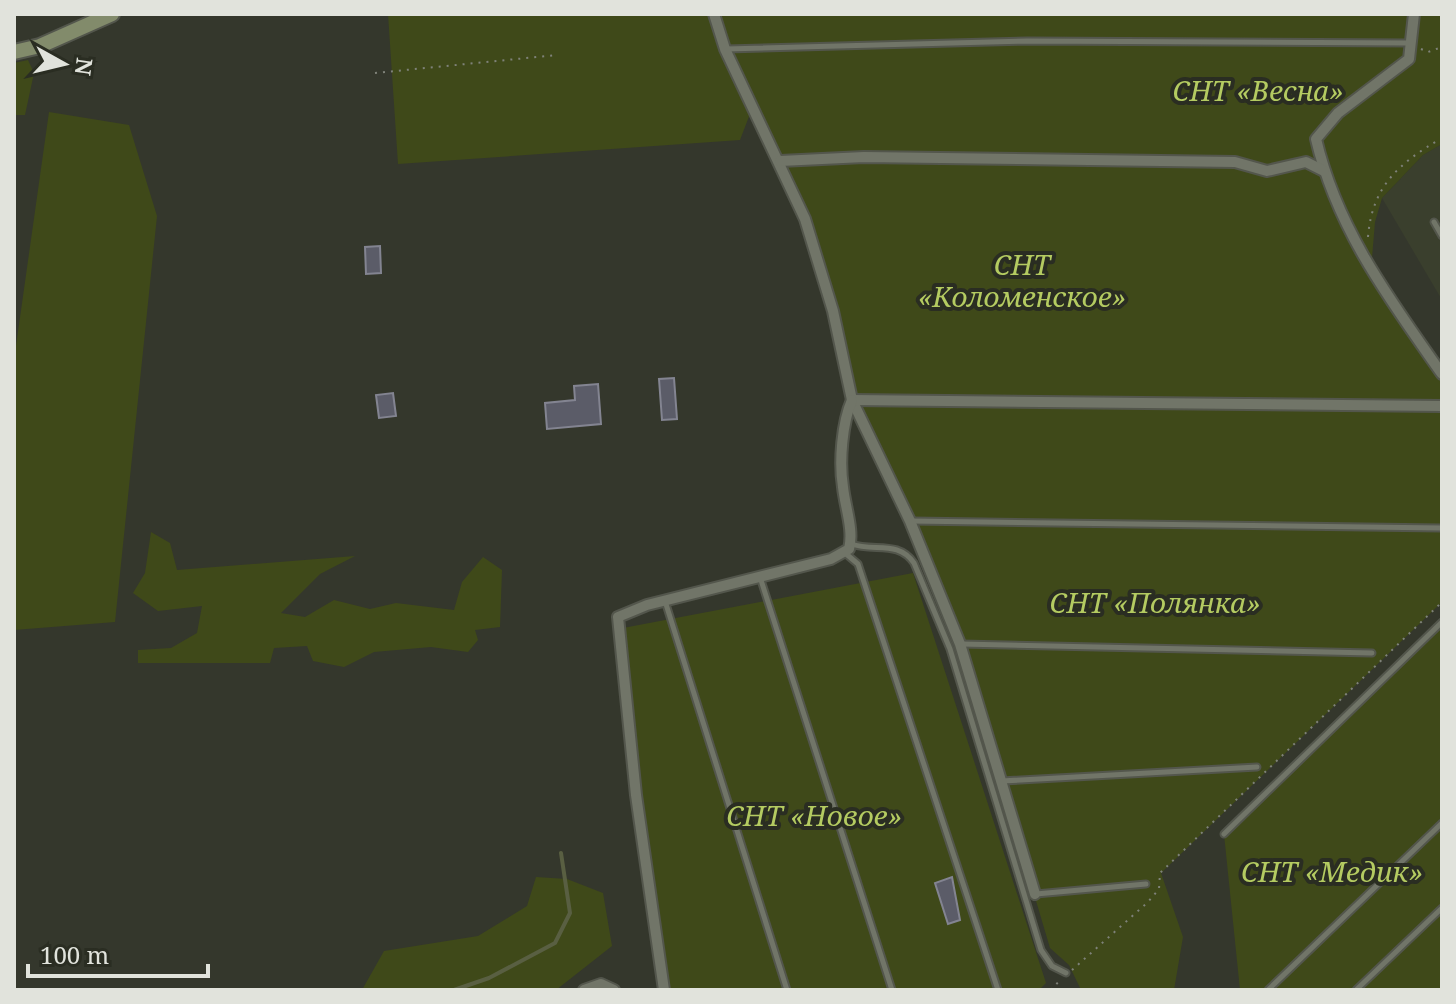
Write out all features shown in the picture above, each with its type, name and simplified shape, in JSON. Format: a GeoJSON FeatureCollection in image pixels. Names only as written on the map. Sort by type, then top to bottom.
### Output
{"type":"FeatureCollection","features":[{"type":"Feature","properties":{"kind":"main road"},"geometry":{"type":"LineString","coordinates":[[14,52],[40,46],[112,14]]}},
{"type":"Feature","properties":{"kind":"street"},"geometry":{"type":"LineString","coordinates":[[714,14],[725,49],[805,219],[833,311],[852,400],[910,521],[960,644],[1035,894]]}},
{"type":"Feature","properties":{"kind":"street"},"geometry":{"type":"LineString","coordinates":[[1414,14],[1409,59],[1338,113],[1316,139],[1341,218],[1366,262],[1442,374]]}},
{"type":"Feature","properties":{"kind":"street"},"geometry":{"type":"LineString","coordinates":[[780,161],[864,157],[1235,162],[1267,171],[1306,162],[1324,171]]}},
{"type":"Feature","properties":{"kind":"street"},"geometry":{"type":"LineString","coordinates":[[852,400],[1442,406]]}},
{"type":"Feature","properties":{"kind":"street"},"geometry":{"type":"LineString","coordinates":[[664,990],[618,617],[664,600],[760,576],[847,548],[842,483],[846,413],[852,400]]}},
{"type":"Feature","properties":{"kind":"street"},"geometry":{"type":"LineString","coordinates":[[584,990],[601,984],[614,990]]}},
{"type":"Feature","properties":{"kind":"lane"},"geometry":{"type":"LineString","coordinates":[[725,49],[1027,41],[1411,43]]}},
{"type":"Feature","properties":{"kind":"lane"},"geometry":{"type":"LineString","coordinates":[[1434,222],[1442,236]]}},
{"type":"Feature","properties":{"kind":"lane"},"geometry":{"type":"LineString","coordinates":[[910,521],[1442,528]]}},
{"type":"Feature","properties":{"kind":"lane"},"geometry":{"type":"LineString","coordinates":[[847,548],[902,550],[914,563],[950,649],[1027,907],[1037,927],[1041,950],[1052,966],[1066,973]]}},
{"type":"Feature","properties":{"kind":"lane"},"geometry":{"type":"LineString","coordinates":[[847,548],[858,564],[998,990]]}},
{"type":"Feature","properties":{"kind":"lane"},"geometry":{"type":"LineString","coordinates":[[760,576],[892,990]]}},
{"type":"Feature","properties":{"kind":"lane"},"geometry":{"type":"LineString","coordinates":[[664,600],[787,990]]}},
{"type":"Feature","properties":{"kind":"lane"},"geometry":{"type":"LineString","coordinates":[[1224,834],[1442,622]]}},
{"type":"Feature","properties":{"kind":"lane"},"geometry":{"type":"LineString","coordinates":[[960,644],[1372,653]]}},
{"type":"Feature","properties":{"kind":"lane"},"geometry":{"type":"LineString","coordinates":[[1001,781],[1257,767]]}},
{"type":"Feature","properties":{"kind":"lane"},"geometry":{"type":"LineString","coordinates":[[1268,990],[1442,823]]}},
{"type":"Feature","properties":{"kind":"lane"},"geometry":{"type":"LineString","coordinates":[[1035,894],[1146,884]]}},
{"type":"Feature","properties":{"kind":"lane"},"geometry":{"type":"LineString","coordinates":[[1356,990],[1442,908]]}},
{"type":"Feature","properties":{"kind":"path"},"geometry":{"type":"LineString","coordinates":[[1411,43],[1428,52],[1442,47]]}},
{"type":"Feature","properties":{"kind":"path"},"geometry":{"type":"LineString","coordinates":[[375,73],[557,55]]}},
{"type":"Feature","properties":{"kind":"path"},"geometry":{"type":"LineString","coordinates":[[1366,262],[1370,208],[1379,189],[1399,169],[1442,138]]}},
{"type":"Feature","properties":{"kind":"path"},"geometry":{"type":"LineString","coordinates":[[1051,990],[1066,973],[1148,902],[1159,889],[1160,873],[1442,602]]}},
{"type":"Feature","properties":{"kind":"shaded area"},"geometry":{"type":"Polygon","coordinates":[[[1442,144],[1442,300],[1382,198],[1423,155],[1442,144]]]}},
{"type":"Feature","properties":{"kind":"green space"},"geometry":{"type":"Polygon","coordinates":[[[388,14],[1442,14],[1442,144],[1423,155],[1382,198],[1375,222],[1371,270],[1442,374],[1442,602],[1161,873],[1183,937],[1174,990],[1081,990],[1069,965],[1050,948],[960,644],[852,400],[805,219],[753,106],[740,140],[398,164],[388,14]]]}},
{"type":"Feature","properties":{"kind":"green space"},"geometry":{"type":"Polygon","coordinates":[[[28,60],[34,73],[25,115],[14,115],[14,63],[28,60]]]}},
{"type":"Feature","properties":{"kind":"green space"},"geometry":{"type":"Polygon","coordinates":[[[49,112],[129,125],[157,216],[115,622],[14,630],[14,360],[49,112]]]}},
{"type":"Feature","properties":{"kind":"green space"},"geometry":{"type":"Polygon","coordinates":[[[151,532],[170,543],[177,570],[355,556],[320,574],[281,613],[305,617],[334,600],[370,609],[396,603],[454,610],[462,582],[483,557],[502,570],[500,627],[475,630],[478,640],[468,652],[431,647],[374,652],[344,667],[313,661],[307,646],[274,648],[270,663],[138,663],[138,650],[171,648],[197,633],[202,606],[158,611],[133,593],[145,573],[151,532]]]}},
{"type":"Feature","properties":{"kind":"green space","name":"СНТ «Новое»"},"geometry":{"type":"Polygon","coordinates":[[[913,573],[1046,983],[1039,990],[668,990],[645,838],[623,628],[913,573]]]}},
{"type":"Feature","properties":{"kind":"green space","name":"СНТ «Медик»"},"geometry":{"type":"Polygon","coordinates":[[[1442,622],[1442,990],[1240,990],[1224,834],[1442,622]]]}},
{"type":"Feature","properties":{"kind":"green space"},"geometry":{"type":"Polygon","coordinates":[[[536,877],[567,879],[603,893],[612,946],[556,990],[362,990],[384,951],[478,936],[527,906],[536,877]]]}},
{"type":"Feature","properties":{"kind":"building"},"geometry":{"type":"Polygon","coordinates":[[[380,246],[381,273],[366,274],[365,247],[380,246]]]}},
{"type":"Feature","properties":{"kind":"building"},"geometry":{"type":"Polygon","coordinates":[[[674,378],[677,419],[662,420],[659,379],[674,378]]]}},
{"type":"Feature","properties":{"kind":"building"},"geometry":{"type":"Polygon","coordinates":[[[598,384],[601,424],[547,429],[545,403],[575,400],[574,386],[598,384]]]}},
{"type":"Feature","properties":{"kind":"building"},"geometry":{"type":"Polygon","coordinates":[[[393,393],[396,416],[379,418],[376,395],[393,393]]]}},
{"type":"Feature","properties":{"kind":"building"},"geometry":{"type":"Polygon","coordinates":[[[952,877],[960,920],[948,924],[935,883],[952,877]]]}},
{"type":"Feature","properties":{"kind":"waterway"},"geometry":{"type":"LineString","coordinates":[[454,990],[489,978],[555,943],[570,913],[561,853]]}},
{"type":"Feature","properties":{"kind":"park label","name":"СНТ «Весна»"},"geometry":{"type":"Point","coordinates":[1258,90]}},
{"type":"Feature","properties":{"kind":"park label","name":"СНТ «Коломенское»"},"geometry":{"type":"Point","coordinates":[1022,280]}},
{"type":"Feature","properties":{"kind":"park label","name":"СНТ «Полянка»"},"geometry":{"type":"Point","coordinates":[1155,602]}}]}
